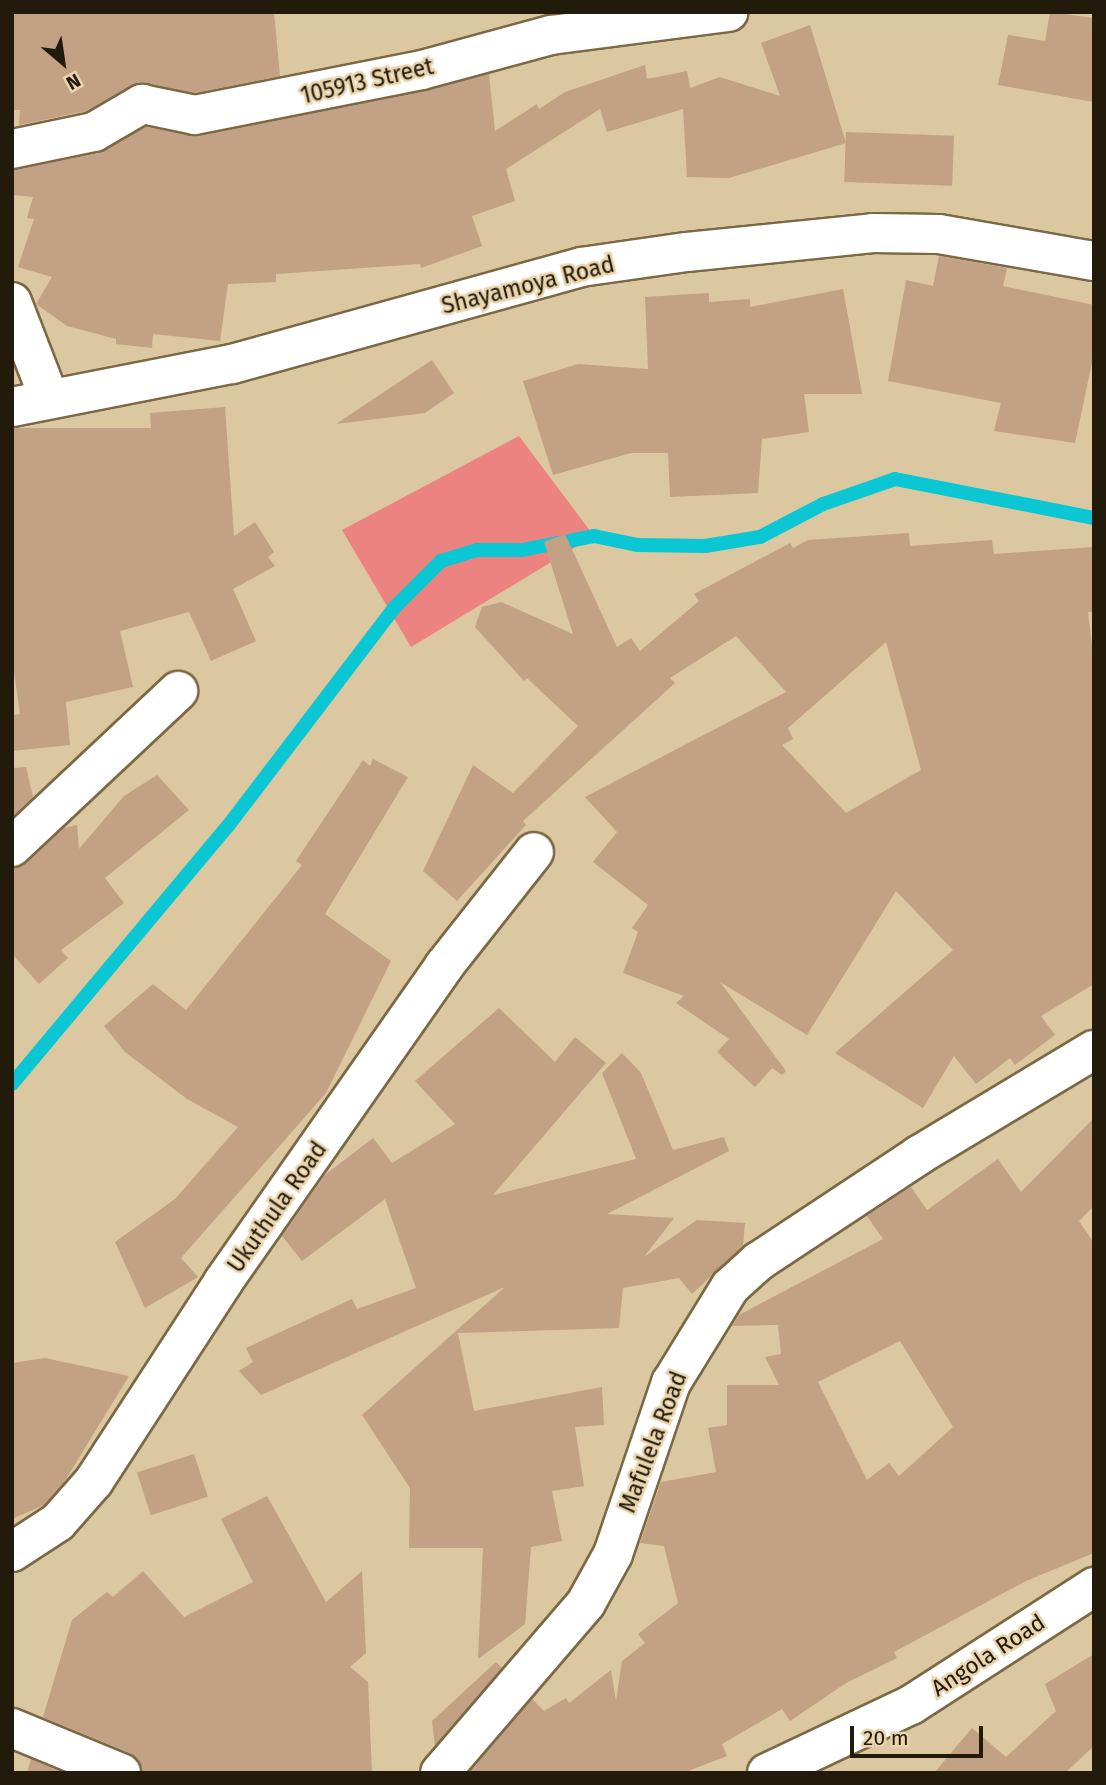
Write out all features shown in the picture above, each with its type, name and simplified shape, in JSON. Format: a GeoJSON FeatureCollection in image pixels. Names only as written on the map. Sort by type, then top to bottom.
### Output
{"type":"FeatureCollection","features":[{"type":"Feature","properties":{"kind":"street","name":"105913 Street"},"geometry":{"type":"LineString","coordinates":[[12,149],[94,132],[142,104],[207,113],[422,70],[551,35],[729,12]]}},
{"type":"Feature","properties":{"kind":"street","name":"Shayamoya Road"},"geometry":{"type":"LineString","coordinates":[[12,407],[232,364],[581,267],[687,252],[873,233],[939,234],[1094,261]]}},
{"type":"Feature","properties":{"kind":"street"},"geometry":{"type":"LineString","coordinates":[[12,302],[49,398]]}},
{"type":"Feature","properties":{"kind":"street"},"geometry":{"type":"LineString","coordinates":[[12,847],[178,691]]}},
{"type":"Feature","properties":{"kind":"street","name":"Ukuthula Road"},"geometry":{"type":"LineString","coordinates":[[12,1552],[58,1522],[94,1480],[223,1282],[443,966],[534,852]]}},
{"type":"Feature","properties":{"kind":"street","name":"Mafulela Road"},"geometry":{"type":"LineString","coordinates":[[440,1773],[586,1603],[613,1554],[671,1384],[730,1287],[760,1261],[919,1155],[1094,1050]]}},
{"type":"Feature","properties":{"kind":"street","name":"Angola Road"},"geometry":{"type":"LineString","coordinates":[[767,1773],[911,1705],[1094,1587]]}},
{"type":"Feature","properties":{"kind":"street"},"geometry":{"type":"LineString","coordinates":[[12,1728],[121,1773]]}},
{"type":"Feature","properties":{"kind":"shaded area"},"geometry":{"type":"Polygon","coordinates":[[[519,436],[594,536],[411,647],[342,530],[519,436]]]}},
{"type":"Feature","properties":{"kind":"building"},"geometry":{"type":"Polygon","coordinates":[[[12,12],[274,12],[280,76],[195,93],[132,85],[86,111],[19,125],[20,110],[12,110],[12,12]]]}},
{"type":"Feature","properties":{"kind":"building"},"geometry":{"type":"Polygon","coordinates":[[[1050,12],[1094,18],[1094,102],[998,85],[1008,35],[1045,41],[1050,12]]]}},
{"type":"Feature","properties":{"kind":"building"},"geometry":{"type":"Polygon","coordinates":[[[810,25],[846,143],[729,178],[687,177],[683,109],[607,132],[600,109],[506,169],[515,201],[472,216],[482,246],[421,268],[420,264],[276,274],[276,282],[228,284],[220,341],[153,334],[152,348],[116,344],[116,339],[67,326],[36,304],[52,277],[18,267],[34,219],[27,218],[33,197],[12,195],[13,170],[99,153],[146,127],[199,136],[489,74],[495,131],[537,104],[539,109],[565,92],[645,65],[647,79],[687,71],[690,88],[720,77],[780,96],[761,43],[810,25]]]}},
{"type":"Feature","properties":{"kind":"building"},"geometry":{"type":"Polygon","coordinates":[[[846,132],[954,136],[952,186],[844,182],[846,132]]]}},
{"type":"Feature","properties":{"kind":"building"},"geometry":{"type":"Polygon","coordinates":[[[939,256],[1007,268],[1003,286],[1094,305],[1094,353],[1075,443],[994,431],[1001,403],[888,381],[906,280],[933,286],[939,256]]]}},
{"type":"Feature","properties":{"kind":"building"},"geometry":{"type":"Polygon","coordinates":[[[843,289],[862,394],[804,394],[809,432],[762,439],[758,493],[670,497],[668,453],[631,453],[553,475],[523,381],[578,364],[648,369],[645,297],[709,293],[709,302],[750,299],[750,307],[843,289]]]}},
{"type":"Feature","properties":{"kind":"building"},"geometry":{"type":"Polygon","coordinates":[[[432,360],[454,393],[425,413],[336,424],[432,360]]]}},
{"type":"Feature","properties":{"kind":"building"},"geometry":{"type":"Polygon","coordinates":[[[225,407],[234,536],[255,522],[274,552],[268,557],[275,566],[233,589],[256,641],[211,661],[189,612],[120,631],[133,687],[66,702],[70,745],[12,751],[12,715],[20,714],[12,657],[12,428],[151,428],[150,413],[225,407]]]}},
{"type":"Feature","properties":{"kind":"building"},"geometry":{"type":"Polygon","coordinates":[[[909,533],[910,546],[992,540],[994,554],[1094,547],[1094,612],[1088,612],[1094,663],[1094,984],[1041,1016],[1055,1035],[1015,1065],[1010,1058],[976,1084],[954,1056],[923,1108],[835,1053],[953,950],[896,891],[807,1035],[720,982],[786,1071],[782,1075],[772,1068],[755,1087],[717,1052],[729,1039],[676,1003],[684,996],[623,973],[638,932],[632,928],[648,905],[593,862],[617,832],[585,797],[786,692],[736,636],[670,678],[675,683],[523,821],[526,825],[457,901],[423,871],[473,765],[513,793],[578,726],[527,678],[524,681],[475,627],[482,607],[501,602],[573,634],[544,542],[565,534],[617,647],[631,638],[640,651],[699,601],[694,594],[790,543],[793,548],[808,540],[909,533]],[[886,642],[788,728],[793,739],[782,745],[846,813],[921,770],[886,642]]]}},
{"type":"Feature","properties":{"kind":"building"},"geometry":{"type":"Polygon","coordinates":[[[373,759],[408,777],[325,914],[391,961],[326,1093],[181,1258],[198,1277],[145,1308],[115,1242],[175,1199],[238,1127],[187,1099],[125,1052],[104,1026],[153,984],[186,1010],[302,865],[296,861],[363,760],[370,766],[373,759]]]}},
{"type":"Feature","properties":{"kind":"building"},"geometry":{"type":"Polygon","coordinates":[[[26,767],[33,797],[12,817],[12,768],[26,767]]]}},
{"type":"Feature","properties":{"kind":"building"},"geometry":{"type":"Polygon","coordinates":[[[157,775],[189,810],[105,878],[124,903],[61,950],[68,958],[39,984],[12,954],[12,868],[27,863],[64,828],[77,825],[79,849],[124,796],[157,775]]]}},
{"type":"Feature","properties":{"kind":"building"},"geometry":{"type":"Polygon","coordinates":[[[499,1008],[555,1062],[575,1037],[606,1063],[493,1195],[636,1159],[602,1073],[622,1053],[641,1073],[673,1150],[724,1137],[729,1151],[607,1214],[674,1218],[644,1257],[697,1220],[745,1223],[743,1246],[692,1294],[679,1278],[623,1288],[619,1328],[458,1333],[474,1411],[602,1387],[604,1425],[575,1427],[584,1486],[552,1491],[562,1541],[531,1547],[525,1624],[478,1659],[483,1548],[409,1548],[410,1488],[362,1415],[505,1287],[261,1395],[239,1371],[253,1362],[246,1348],[352,1299],[357,1309],[416,1288],[385,1199],[302,1261],[282,1236],[325,1175],[373,1138],[392,1163],[455,1124],[415,1081],[499,1008]]]}},
{"type":"Feature","properties":{"kind":"building"},"geometry":{"type":"Polygon","coordinates":[[[1094,1118],[1094,1206],[1079,1221],[1094,1243],[1094,1553],[1026,1581],[894,1652],[897,1658],[846,1683],[790,1721],[782,1709],[722,1744],[727,1756],[683,1773],[469,1773],[532,1699],[544,1711],[566,1698],[569,1703],[611,1670],[616,1701],[622,1661],[645,1643],[638,1634],[678,1603],[664,1546],[640,1543],[661,1482],[716,1472],[708,1428],[727,1425],[727,1385],[779,1385],[765,1357],[781,1354],[778,1325],[732,1326],[739,1315],[883,1239],[867,1216],[911,1187],[927,1210],[998,1159],[1021,1192],[1094,1118]],[[900,1341],[818,1382],[867,1480],[889,1463],[899,1476],[953,1427],[900,1341]]]}},
{"type":"Feature","properties":{"kind":"building"},"geometry":{"type":"Polygon","coordinates":[[[45,1358],[129,1376],[63,1484],[44,1505],[12,1519],[12,1363],[45,1358]]]}},
{"type":"Feature","properties":{"kind":"building"},"geometry":{"type":"Polygon","coordinates":[[[194,1454],[208,1497],[151,1515],[137,1473],[194,1454]]]}},
{"type":"Feature","properties":{"kind":"building"},"geometry":{"type":"Polygon","coordinates":[[[267,1496],[326,1602],[362,1571],[366,1653],[350,1667],[368,1682],[372,1773],[142,1773],[130,1753],[43,1717],[72,1620],[107,1592],[113,1597],[143,1571],[184,1617],[253,1582],[221,1519],[267,1496]]]}},
{"type":"Feature","properties":{"kind":"building"},"geometry":{"type":"Polygon","coordinates":[[[1094,1654],[1094,1746],[1065,1773],[934,1773],[972,1728],[1006,1757],[1056,1711],[1045,1684],[1094,1654]]]}},
{"type":"Feature","properties":{"kind":"building"},"geometry":{"type":"Polygon","coordinates":[[[496,1662],[502,1668],[435,1746],[432,1721],[496,1662]]]}},
{"type":"Feature","properties":{"kind":"building"},"geometry":{"type":"Polygon","coordinates":[[[31,1759],[63,1773],[27,1773],[31,1759]]]}},
{"type":"Feature","properties":{"kind":"waterway"},"geometry":{"type":"LineString","coordinates":[[12,1084],[228,826],[395,607],[441,561],[477,550],[522,550],[594,536],[638,545],[705,546],[760,537],[823,504],[895,479],[1094,518]]}}]}
